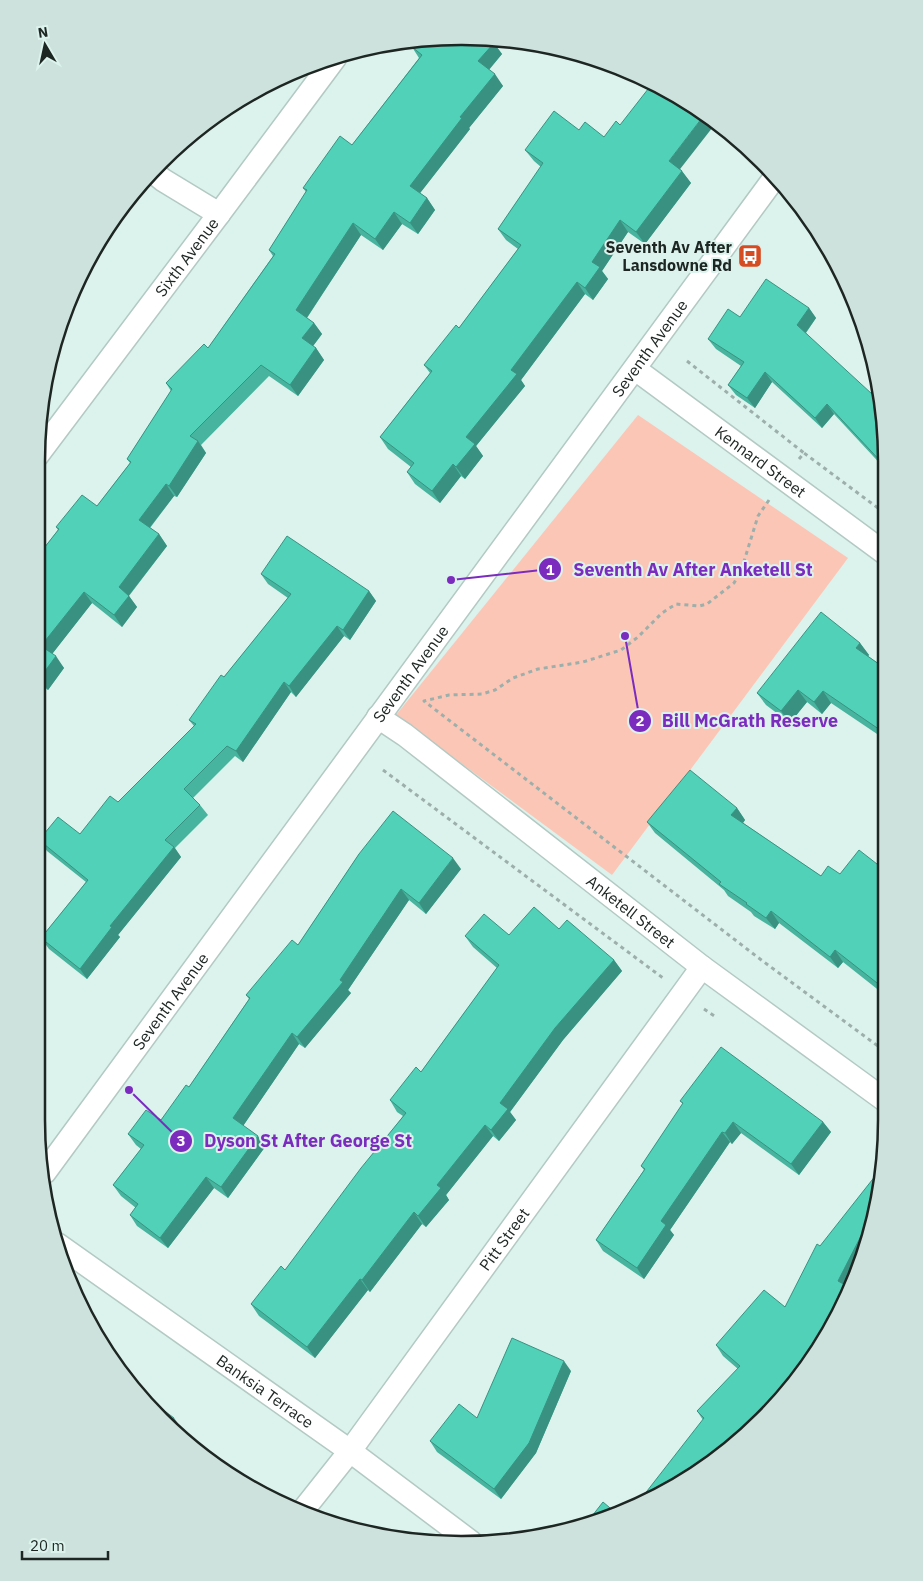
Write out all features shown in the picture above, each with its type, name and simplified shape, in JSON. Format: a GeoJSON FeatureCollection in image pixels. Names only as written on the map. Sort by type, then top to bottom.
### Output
{"type":"FeatureCollection","features":[{"type":"Feature","properties":{"kind":"street","name":"Sixth Avenue"},"geometry":{"type":"LineString","coordinates":[[46,445],[328,67]]}},
{"type":"Feature","properties":{"kind":"street"},"geometry":{"type":"LineString","coordinates":[[158,176],[220,214]]}},
{"type":"Feature","properties":{"kind":"street","name":"Seventh Avenue"},"geometry":{"type":"LineString","coordinates":[[48,1168],[771,183]]}},
{"type":"Feature","properties":{"kind":"street","name":"Kennard Street"},"geometry":{"type":"LineString","coordinates":[[635,369],[878,548]]}},
{"type":"Feature","properties":{"kind":"street","name":"Anketell Street"},"geometry":{"type":"LineString","coordinates":[[378,717],[405,735],[702,967],[878,1096]]}},
{"type":"Feature","properties":{"kind":"street","name":"Pitt Street"},"geometry":{"type":"LineString","coordinates":[[307,1506],[350,1451],[702,967]]}},
{"type":"Feature","properties":{"kind":"street","name":"Banksia Terrace"},"geometry":{"type":"LineString","coordinates":[[66,1251],[350,1451],[463,1536]]}},
{"type":"Feature","properties":{"kind":"path"},"geometry":{"type":"LineString","coordinates":[[687,361],[804,453],[878,508]]}},
{"type":"Feature","properties":{"kind":"path"},"geometry":{"type":"LineString","coordinates":[[804,453],[758,516],[741,571],[734,583],[708,604],[699,606],[676,604],[662,613],[638,637],[621,650],[583,662],[538,670],[513,678],[495,690],[482,694],[449,695],[424,702],[760,959],[878,1046]]}},
{"type":"Feature","properties":{"kind":"path"},"geometry":{"type":"LineString","coordinates":[[383,770],[716,1017]]}},
{"type":"Feature","properties":{"kind":"shaded area"},"geometry":{"type":"Polygon","coordinates":[[[638,415],[848,558],[612,875],[396,715],[638,415]]]}},
{"type":"Feature","properties":{"kind":"building"},"geometry":{"type":"Polygon","coordinates":[[[462,45],[491,46],[478,61],[495,74],[460,117],[462,118],[410,186],[427,198],[410,223],[394,212],[375,239],[353,223],[296,310],[314,323],[302,338],[316,348],[290,385],[261,365],[190,436],[198,441],[169,486],[166,484],[139,520],[159,534],[119,587],[129,596],[114,615],[84,592],[45,641],[45,547],[59,529],[56,527],[82,495],[97,506],[131,462],[127,459],[172,389],[166,383],[204,344],[208,348],[275,254],[269,250],[307,190],[303,188],[340,136],[352,145],[422,55],[414,48],[462,45]]]}},
{"type":"Feature","properties":{"kind":"building"},"geometry":{"type":"Polygon","coordinates":[[[648,89],[700,120],[669,161],[682,171],[636,232],[620,220],[592,262],[600,267],[585,288],[577,282],[511,370],[517,374],[466,437],[475,444],[456,467],[453,464],[432,491],[407,472],[414,463],[380,437],[432,371],[424,365],[456,325],[459,328],[521,245],[498,229],[543,163],[525,150],[554,111],[579,130],[585,122],[604,137],[616,121],[620,125],[648,89]]]}},
{"type":"Feature","properties":{"kind":"building"},"geometry":{"type":"Polygon","coordinates":[[[766,279],[809,308],[797,325],[872,394],[878,458],[827,404],[815,418],[765,372],[747,398],[728,385],[744,362],[708,339],[728,309],[740,317],[766,279]]]}},
{"type":"Feature","properties":{"kind":"building"},"geometry":{"type":"Polygon","coordinates":[[[287,536],[369,591],[343,630],[337,626],[289,686],[284,682],[236,751],[227,746],[184,789],[200,805],[165,840],[174,847],[110,926],[112,927],[80,969],[45,941],[45,933],[88,880],[45,845],[45,833],[58,817],[80,834],[110,796],[118,802],[196,724],[189,720],[221,675],[224,677],[291,594],[261,574],[287,536]]]}},
{"type":"Feature","properties":{"kind":"building"},"geometry":{"type":"Polygon","coordinates":[[[821,612],[860,643],[856,648],[878,663],[878,729],[823,691],[814,702],[798,690],[781,711],[757,693],[821,612]]]}},
{"type":"Feature","properties":{"kind":"building"},"geometry":{"type":"Polygon","coordinates":[[[45,649],[56,656],[45,671],[45,649]]]}},
{"type":"Feature","properties":{"kind":"building"},"geometry":{"type":"Polygon","coordinates":[[[690,770],[737,808],[731,815],[821,876],[828,866],[840,874],[859,850],[878,865],[878,984],[835,950],[830,957],[771,911],[766,918],[746,904],[719,884],[721,882],[647,822],[690,770]]]}},
{"type":"Feature","properties":{"kind":"building"},"geometry":{"type":"Polygon","coordinates":[[[393,811],[453,858],[419,903],[401,889],[340,980],[343,982],[297,1037],[292,1033],[233,1118],[258,1136],[221,1187],[206,1177],[160,1238],[130,1215],[138,1204],[113,1185],[144,1145],[128,1134],[146,1110],[161,1120],[186,1085],[189,1087],[250,998],[246,995],[292,940],[298,945],[359,854],[393,811]]]}},
{"type":"Feature","properties":{"kind":"building"},"geometry":{"type":"Polygon","coordinates":[[[534,907],[559,929],[567,920],[614,960],[555,1028],[500,1103],[508,1109],[491,1130],[485,1125],[437,1185],[441,1188],[418,1216],[414,1212],[307,1347],[251,1304],[281,1266],[285,1270],[361,1168],[406,1113],[390,1100],[416,1067],[421,1072],[499,965],[465,936],[484,914],[509,935],[534,907]]]}},
{"type":"Feature","properties":{"kind":"building"},"geometry":{"type":"Polygon","coordinates":[[[721,1047],[823,1122],[791,1164],[733,1122],[725,1133],[722,1132],[661,1221],[666,1225],[637,1268],[596,1240],[645,1169],[641,1166],[683,1103],[680,1101],[721,1047]]]}},
{"type":"Feature","properties":{"kind":"building"},"geometry":{"type":"Polygon","coordinates":[[[873,1178],[862,1235],[838,1281],[844,1284],[835,1304],[808,1351],[775,1394],[736,1433],[693,1466],[645,1493],[704,1418],[697,1411],[740,1366],[716,1345],[764,1290],[785,1307],[817,1244],[820,1246],[873,1178]]]}},
{"type":"Feature","properties":{"kind":"building"},"geometry":{"type":"Polygon","coordinates":[[[512,1338],[564,1361],[529,1443],[494,1489],[430,1441],[459,1404],[477,1418],[512,1338]]]}},
{"type":"Feature","properties":{"kind":"building"},"geometry":{"type":"Polygon","coordinates":[[[603,1502],[610,1508],[595,1514],[593,1515],[603,1502]]]}},
{"type":"Feature","properties":{"kind":"place","name":"Seventh Av After Lansdowne Rd"},"geometry":{"type":"Point","coordinates":[750,256]}},
{"type":"Feature","properties":{"kind":"place","name":"Seventh Av After Anketell St"},"geometry":{"type":"Point","coordinates":[451,580]}},
{"type":"Feature","properties":{"kind":"place","name":"Bill McGrath Reserve"},"geometry":{"type":"Point","coordinates":[625,636]}},
{"type":"Feature","properties":{"kind":"place","name":"Dyson St After George St"},"geometry":{"type":"Point","coordinates":[129,1090]}}]}
